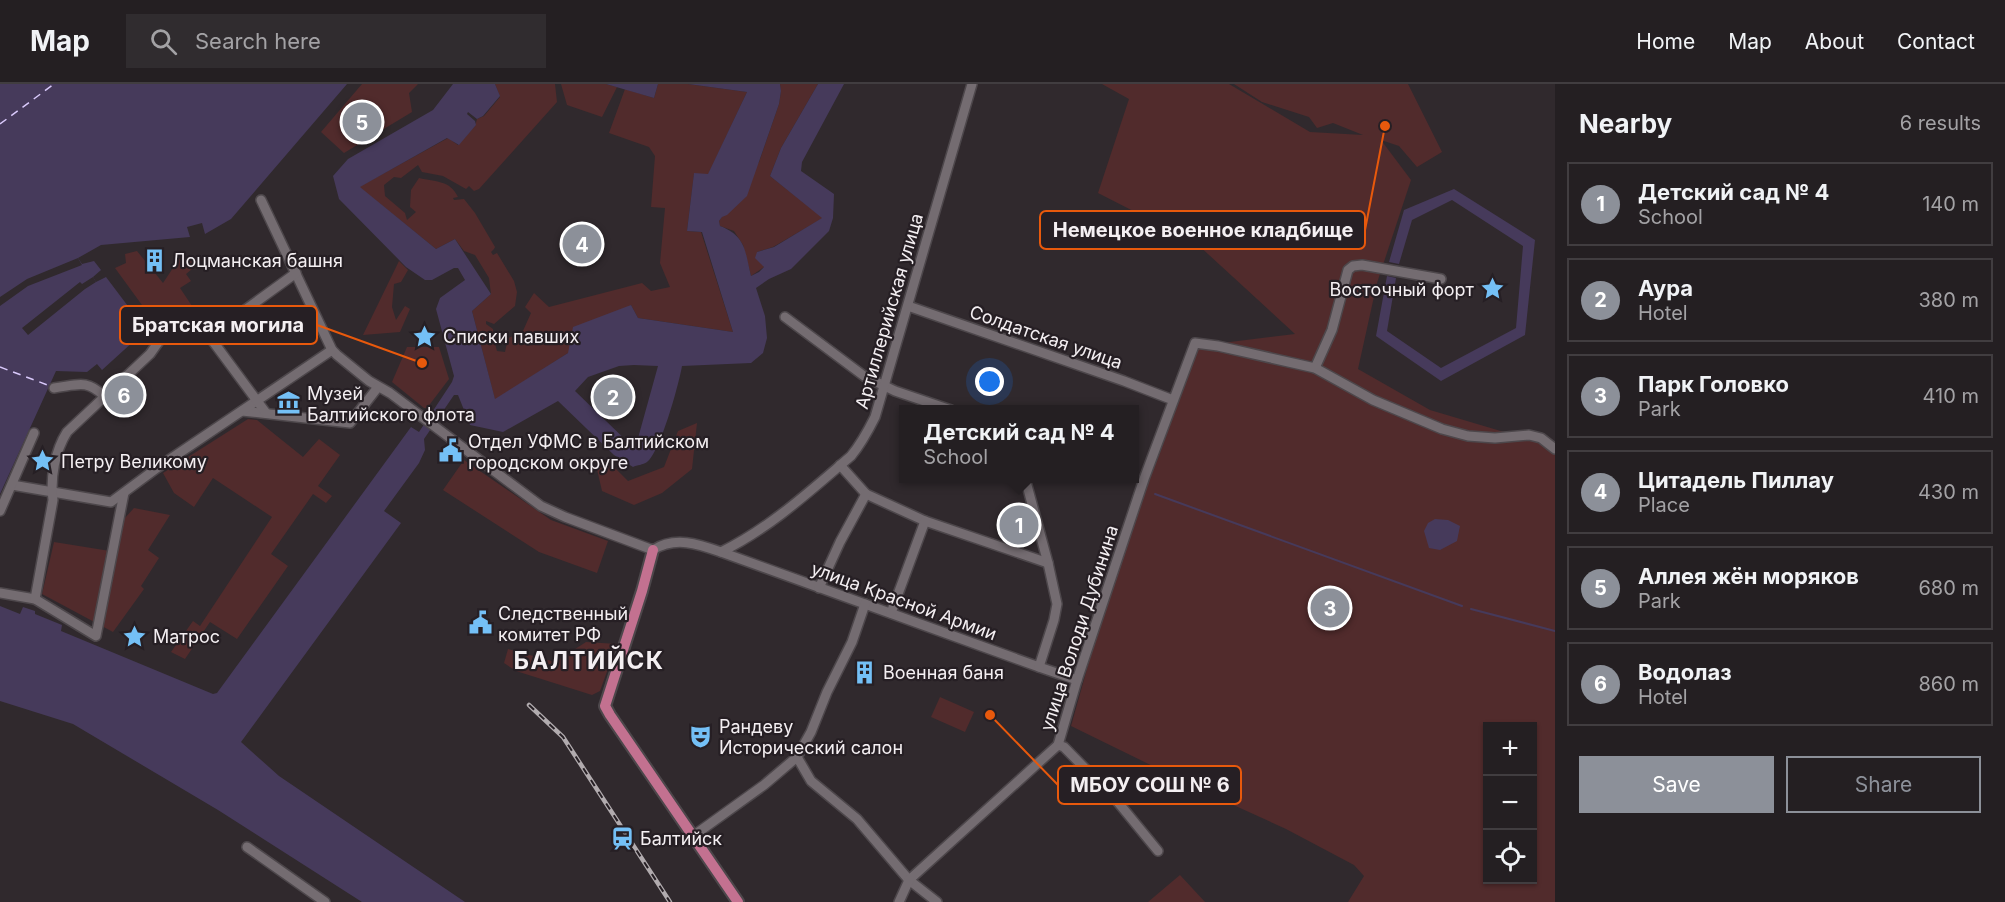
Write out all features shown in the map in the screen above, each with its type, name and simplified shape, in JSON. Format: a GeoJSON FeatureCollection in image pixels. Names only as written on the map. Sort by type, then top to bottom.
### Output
{"type":"FeatureCollection","features":[{"type":"Feature","properties":{"kind":"main road"},"geometry":{"type":"LineString","coordinates":[[653,550],[605,706],[738,902]]}},
{"type":"Feature","properties":{"kind":"street","name":"Артиллерийская улица"},"geometry":{"type":"LineString","coordinates":[[721,552],[773,522],[840,465],[861,444],[868,432],[885,386],[972,84]]}},
{"type":"Feature","properties":{"kind":"street"},"geometry":{"type":"LineString","coordinates":[[261,200],[332,350],[369,381],[390,393],[551,512],[653,550],[660,545],[680,541],[721,552]]}},
{"type":"Feature","properties":{"kind":"street"},"geometry":{"type":"LineString","coordinates":[[1441,279],[1362,265],[1353,266],[1348,270],[1332,330],[1315,368],[1373,400],[1442,429],[1468,436],[1495,438],[1530,435],[1541,438],[1555,449]]}},
{"type":"Feature","properties":{"kind":"street"},"geometry":{"type":"LineString","coordinates":[[209,336],[296,273]]}},
{"type":"Feature","properties":{"kind":"street","name":"Солдатская улица"},"geometry":{"type":"LineString","coordinates":[[908,306],[1173,400]]}},
{"type":"Feature","properties":{"kind":"street"},"geometry":{"type":"LineString","coordinates":[[35,599],[53,500],[51,484],[59,444],[67,432],[150,354],[162,337],[189,314],[209,336],[266,413]]}},
{"type":"Feature","properties":{"kind":"street"},"geometry":{"type":"LineString","coordinates":[[785,317],[864,376],[937,405]]}},
{"type":"Feature","properties":{"kind":"street","name":"улица Володи Дубинина"},"geometry":{"type":"LineString","coordinates":[[899,902],[909,880],[1058,744],[1144,479],[1195,343],[1315,368]]}},
{"type":"Feature","properties":{"kind":"street"},"geometry":{"type":"LineString","coordinates":[[12,485],[111,502],[332,350]]}},
{"type":"Feature","properties":{"kind":"street"},"geometry":{"type":"LineString","coordinates":[[54,388],[82,384],[92,386],[104,396]]}},
{"type":"Feature","properties":{"kind":"street"},"geometry":{"type":"LineString","coordinates":[[242,411],[350,423],[378,387]]}},
{"type":"Feature","properties":{"kind":"street"},"geometry":{"type":"LineString","coordinates":[[0,511],[34,433]]}},
{"type":"Feature","properties":{"kind":"street"},"geometry":{"type":"LineString","coordinates":[[840,465],[866,494],[925,521],[1048,563]]}},
{"type":"Feature","properties":{"kind":"street"},"geometry":{"type":"LineString","coordinates":[[1139,477],[1144,479]]}},
{"type":"Feature","properties":{"kind":"street"},"geometry":{"type":"LineString","coordinates":[[1026,483],[1057,604],[1039,667]]}},
{"type":"Feature","properties":{"kind":"street"},"geometry":{"type":"LineString","coordinates":[[0,593],[35,599],[96,636],[124,493]]}},
{"type":"Feature","properties":{"kind":"street"},"geometry":{"type":"LineString","coordinates":[[819,588],[866,494]]}},
{"type":"Feature","properties":{"kind":"street"},"geometry":{"type":"LineString","coordinates":[[891,614],[925,521]]}},
{"type":"Feature","properties":{"kind":"street","name":"улица Красной Армии"},"geometry":{"type":"LineString","coordinates":[[721,552],[1077,680]]}},
{"type":"Feature","properties":{"kind":"street"},"geometry":{"type":"LineString","coordinates":[[693,836],[764,785],[797,757],[811,732],[827,692],[852,642],[865,604]]}},
{"type":"Feature","properties":{"kind":"street"},"geometry":{"type":"LineString","coordinates":[[1058,744],[1064,747],[1117,801],[1158,851]]}},
{"type":"Feature","properties":{"kind":"street"},"geometry":{"type":"LineString","coordinates":[[797,757],[812,781],[857,819],[909,880],[937,902]]}},
{"type":"Feature","properties":{"kind":"street"},"geometry":{"type":"LineString","coordinates":[[247,847],[325,902]]}},
{"type":"Feature","properties":{"kind":"shaded area"},"geometry":{"type":"Polygon","coordinates":[[[0,84],[347,84],[231,219],[205,234],[202,223],[187,227],[190,237],[101,245],[78,258],[82,264],[94,261],[101,270],[93,277],[96,282],[106,277],[146,330],[102,370],[97,364],[87,372],[56,371],[0,494],[0,84]]]}},
{"type":"Feature","properties":{"kind":"shaded area"},"geometry":{"type":"Polygon","coordinates":[[[362,84],[418,84],[409,93],[412,112],[344,153],[321,132],[362,84]]]}},
{"type":"Feature","properties":{"kind":"shaded area"},"geometry":{"type":"Polygon","coordinates":[[[453,84],[495,84],[500,96],[483,116],[477,119],[468,112],[467,114],[476,125],[459,145],[447,138],[360,187],[436,249],[455,239],[491,294],[472,311],[495,399],[568,353],[573,327],[631,305],[638,318],[733,332],[702,232],[687,231],[694,173],[708,174],[747,92],[688,84],[780,84],[779,104],[747,196],[719,221],[720,226],[729,230],[743,245],[751,276],[764,267],[755,258],[757,252],[774,247],[822,218],[770,176],[781,148],[818,84],[844,84],[802,162],[801,171],[834,194],[833,218],[829,231],[791,269],[756,288],[765,316],[767,338],[763,353],[751,363],[682,366],[658,446],[647,462],[633,467],[614,455],[558,401],[503,432],[470,425],[458,395],[454,395],[424,439],[425,450],[419,463],[384,511],[401,523],[241,742],[279,776],[465,902],[362,902],[218,810],[73,724],[0,701],[0,606],[20,614],[23,607],[35,611],[35,614],[62,625],[61,631],[213,694],[217,693],[411,427],[419,432],[452,382],[454,376],[436,309],[440,298],[465,280],[458,268],[432,280],[425,280],[406,267],[339,199],[333,176],[348,159],[433,110],[453,84]],[[619,366],[588,377],[575,391],[635,449],[658,366],[619,366]]]}},
{"type":"Feature","properties":{"kind":"shaded area"},"geometry":{"type":"Polygon","coordinates":[[[495,84],[555,84],[557,102],[479,189],[474,191],[469,186],[466,189],[443,176],[422,172],[418,165],[401,178],[394,177],[384,185],[385,196],[405,213],[407,220],[416,212],[410,207],[411,190],[419,178],[437,181],[451,187],[458,197],[453,198],[454,200],[464,199],[475,213],[495,247],[491,252],[493,255],[497,253],[514,281],[517,292],[515,306],[494,324],[486,321],[486,324],[493,329],[493,336],[489,338],[494,340],[497,351],[505,352],[508,338],[522,333],[531,313],[525,307],[534,293],[549,307],[642,283],[651,291],[670,287],[660,263],[665,208],[651,207],[655,156],[649,147],[609,133],[625,89],[654,98],[658,84],[688,84],[747,92],[708,175],[694,174],[687,231],[701,232],[733,332],[638,318],[631,305],[568,353],[495,400],[472,311],[491,294],[489,278],[475,255],[464,251],[455,239],[436,249],[359,187],[448,138],[458,145],[475,126],[477,119],[484,116],[500,97],[495,84]]]}},
{"type":"Feature","properties":{"kind":"shaded area"},"geometry":{"type":"Polygon","coordinates":[[[561,84],[606,84],[617,87],[602,117],[567,105],[561,84]]]}},
{"type":"Feature","properties":{"kind":"shaded area"},"geometry":{"type":"Polygon","coordinates":[[[606,84],[658,84],[654,98],[606,84]]]}},
{"type":"Feature","properties":{"kind":"shaded area"},"geometry":{"type":"Polygon","coordinates":[[[780,84],[818,84],[781,148],[770,176],[823,218],[773,247],[757,252],[764,267],[751,276],[743,245],[734,231],[720,226],[719,221],[759,162],[779,104],[780,84]]]}},
{"type":"Feature","properties":{"kind":"shaded area"},"geometry":{"type":"Polygon","coordinates":[[[1102,84],[1229,84],[1310,132],[1363,135],[1333,123],[1317,128],[1309,117],[1262,102],[1234,84],[1408,84],[1442,152],[1417,167],[1399,146],[1381,140],[1411,180],[1377,283],[1358,369],[1430,410],[1555,447],[1555,902],[1348,902],[1364,876],[1354,865],[1286,829],[1071,726],[1116,565],[1161,450],[1198,346],[1295,334],[1196,243],[1098,193],[1129,99],[1102,84]]]}},
{"type":"Feature","properties":{"kind":"shaded area"},"geometry":{"type":"Polygon","coordinates":[[[1454,189],[1535,240],[1525,335],[1441,381],[1376,336],[1387,276],[1396,278],[1387,331],[1441,368],[1516,328],[1523,246],[1452,200],[1412,220],[1399,264],[1389,262],[1404,210],[1454,189]]]}},
{"type":"Feature","properties":{"kind":"shaded area"},"geometry":{"type":"Polygon","coordinates":[[[137,251],[163,283],[179,259],[204,259],[186,274],[191,281],[180,288],[196,312],[172,335],[166,329],[158,327],[115,268],[126,263],[125,254],[137,251]]]}},
{"type":"Feature","properties":{"kind":"shaded area"},"geometry":{"type":"Polygon","coordinates":[[[399,261],[408,270],[401,282],[394,284],[392,307],[396,320],[405,306],[410,309],[400,332],[363,335],[399,261]]]}},
{"type":"Feature","properties":{"kind":"shaded area"},"geometry":{"type":"Polygon","coordinates":[[[407,347],[439,347],[449,379],[427,408],[392,382],[407,347]]]}},
{"type":"Feature","properties":{"kind":"shaded area"},"geometry":{"type":"Polygon","coordinates":[[[248,419],[257,420],[303,457],[319,439],[340,455],[318,486],[332,496],[326,503],[313,494],[271,554],[288,566],[237,639],[210,622],[185,659],[171,652],[193,621],[200,626],[272,517],[213,478],[194,507],[174,493],[163,473],[248,419]]]}},
{"type":"Feature","properties":{"kind":"shaded area"},"geometry":{"type":"Polygon","coordinates":[[[697,423],[692,469],[662,493],[634,505],[602,491],[596,465],[610,463],[628,481],[664,467],[678,431],[697,423]]]}},
{"type":"Feature","properties":{"kind":"shaded area"},"geometry":{"type":"Polygon","coordinates":[[[464,460],[551,520],[608,541],[597,573],[539,552],[443,490],[464,460]]]}},
{"type":"Feature","properties":{"kind":"shaded area"},"geometry":{"type":"Polygon","coordinates":[[[134,508],[170,515],[148,550],[159,558],[141,586],[144,589],[113,632],[42,594],[54,542],[110,551],[105,571],[113,573],[124,519],[134,508]]]}},
{"type":"Feature","properties":{"kind":"shaded area"},"geometry":{"type":"Polygon","coordinates":[[[1435,519],[1448,520],[1460,526],[1457,541],[1440,550],[1429,548],[1424,531],[1428,523],[1435,519]]]}},
{"type":"Feature","properties":{"kind":"shaded area"},"geometry":{"type":"Polygon","coordinates":[[[586,642],[617,644],[600,691],[592,695],[516,671],[504,663],[508,649],[555,662],[586,642]]]}},
{"type":"Feature","properties":{"kind":"shaded area"},"geometry":{"type":"Polygon","coordinates":[[[940,697],[974,712],[965,732],[931,717],[940,697]]]}},
{"type":"Feature","properties":{"kind":"shaded area"},"geometry":{"type":"Polygon","coordinates":[[[1180,875],[1205,902],[1148,902],[1180,875]]]}},
{"type":"Feature","properties":{"kind":"pier"},"geometry":{"type":"Polygon","coordinates":[[[78,258],[82,265],[28,286],[0,306],[0,297],[27,279],[78,258]]]}},
{"type":"Feature","properties":{"kind":"pier"},"geometry":{"type":"Polygon","coordinates":[[[93,277],[96,282],[28,335],[22,328],[80,282],[82,284],[93,277]]]}},
{"type":"Feature","properties":{"kind":"waterway"},"geometry":{"type":"LineString","coordinates":[[1155,494],[1462,606]]}},
{"type":"Feature","properties":{"kind":"waterway"},"geometry":{"type":"LineString","coordinates":[[1471,609],[1555,631]]}},
{"type":"Feature","properties":{"kind":"ferry route"},"geometry":{"type":"LineString","coordinates":[[0,124],[54,84]]}},
{"type":"Feature","properties":{"kind":"ferry route"},"geometry":{"type":"LineString","coordinates":[[0,367],[50,386]]}},
{"type":"Feature","properties":{"kind":"railway"},"geometry":{"type":"LineString","coordinates":[[529,705],[563,737],[670,902]]}},
{"type":"Feature","properties":{"kind":"place","name":"Аллея жён моряков"},"geometry":{"type":"Point","coordinates":[362,122]}},
{"type":"Feature","properties":{"kind":"place","name":"Немецкое военное кладбище"},"geometry":{"type":"Point","coordinates":[1385,126]}},
{"type":"Feature","properties":{"kind":"place","name":"Цитадель Пиллау"},"geometry":{"type":"Point","coordinates":[582,244]}},
{"type":"Feature","properties":{"kind":"place","name":"Лоцманская башня"},"geometry":{"type":"Point","coordinates":[154,260]}},
{"type":"Feature","properties":{"kind":"place","name":"Восточный форт"},"geometry":{"type":"Point","coordinates":[1492,289]}},
{"type":"Feature","properties":{"kind":"place","name":"Списки павших"},"geometry":{"type":"Point","coordinates":[425,336]}},
{"type":"Feature","properties":{"kind":"place","name":"Братская могила"},"geometry":{"type":"Point","coordinates":[422,363]}},
{"type":"Feature","properties":{"kind":"place","name":"Водолаз"},"geometry":{"type":"Point","coordinates":[124,395]}},
{"type":"Feature","properties":{"kind":"place","name":"Аура"},"geometry":{"type":"Point","coordinates":[613,397]}},
{"type":"Feature","properties":{"kind":"place","name":"Музей Балтийского флота"},"geometry":{"type":"Point","coordinates":[289,403]}},
{"type":"Feature","properties":{"kind":"place","name":"Отдел УФМС в Балтийском городском округе"},"geometry":{"type":"Point","coordinates":[450,451]}},
{"type":"Feature","properties":{"kind":"place","name":"Петру Великому"},"geometry":{"type":"Point","coordinates":[43,461]}},
{"type":"Feature","properties":{"kind":"place","name":"Детский сад № 4"},"geometry":{"type":"Point","coordinates":[1019,525]}},
{"type":"Feature","properties":{"kind":"place","name":"Парк Головко"},"geometry":{"type":"Point","coordinates":[1330,608]}},
{"type":"Feature","properties":{"kind":"place","name":"Следственный комитет РФ"},"geometry":{"type":"Point","coordinates":[480,623]}},
{"type":"Feature","properties":{"kind":"place","name":"Матрос"},"geometry":{"type":"Point","coordinates":[135,636]}},
{"type":"Feature","properties":{"kind":"place","name":"Военная баня"},"geometry":{"type":"Point","coordinates":[865,672]}},
{"type":"Feature","properties":{"kind":"place","name":"МБОУ СОШ № 6"},"geometry":{"type":"Point","coordinates":[990,715]}},
{"type":"Feature","properties":{"kind":"place","name":"Рандеву Исторический салон"},"geometry":{"type":"Point","coordinates":[701,736]}},
{"type":"Feature","properties":{"kind":"place","name":"Балтийск"},"geometry":{"type":"Point","coordinates":[622,838]}},
{"type":"Feature","properties":{"kind":"district","name":"БАЛТИЙСК"},"geometry":{"type":"Point","coordinates":[589,660]}}]}
